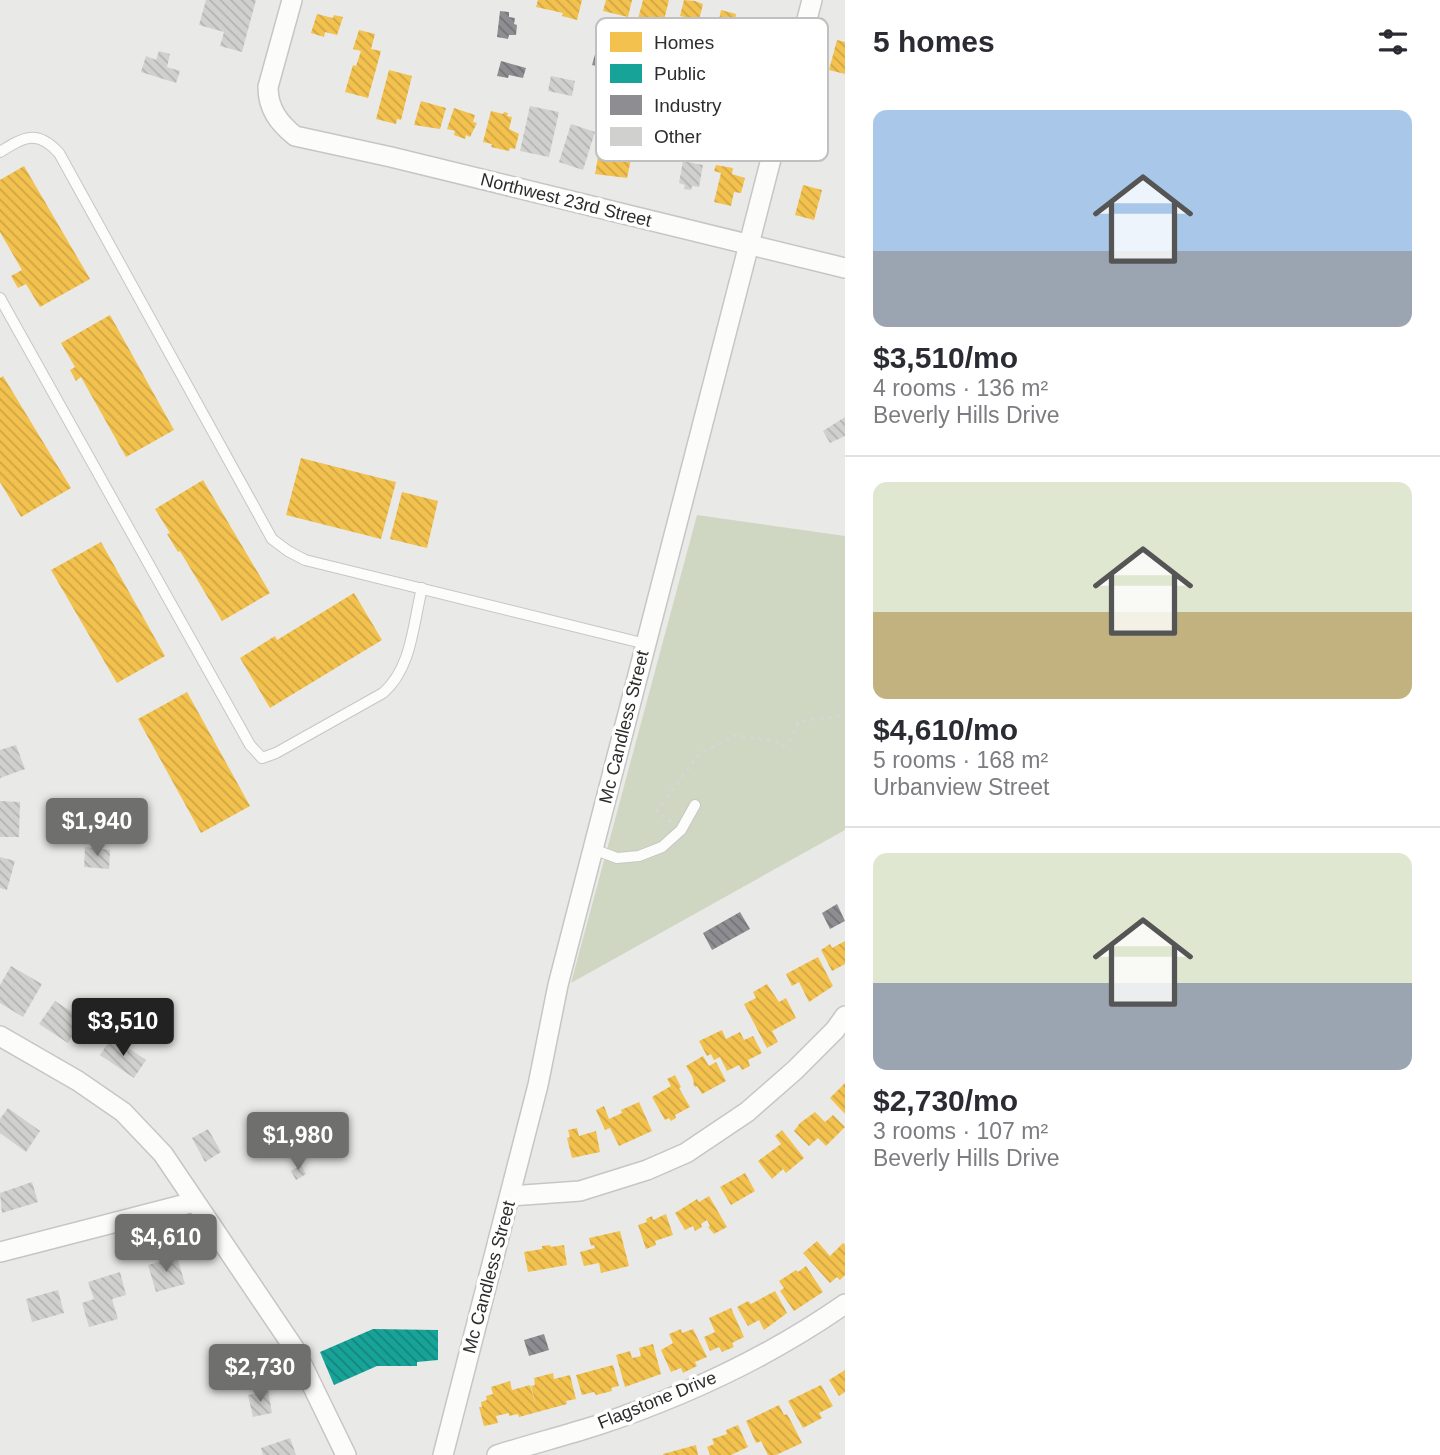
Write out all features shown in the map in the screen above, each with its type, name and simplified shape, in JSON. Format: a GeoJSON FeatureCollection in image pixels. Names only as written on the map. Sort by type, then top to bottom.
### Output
{"type":"FeatureCollection","features":[{"type":"Feature","properties":{"kind":"street","name":"Northwest 23rd Street"},"geometry":{"type":"LineString","coordinates":[[292,0],[268,88],[268,99],[272,110],[295,136],[845,268]]}},
{"type":"Feature","properties":{"kind":"street","name":"Mc Candless Street"},"geometry":{"type":"LineString","coordinates":[[807,18],[812,0]]}},
{"type":"Feature","properties":{"kind":"street","name":"Mc Candless Street"},"geometry":{"type":"LineString","coordinates":[[443,1455],[538,1085],[558,985],[770,161]]}},
{"type":"Feature","properties":{"kind":"street"},"geometry":{"type":"LineString","coordinates":[[510,1196],[580,1191],[647,1170],[686,1153],[747,1112],[795,1070],[835,1030],[845,1016]]}},
{"type":"Feature","properties":{"kind":"street"},"geometry":{"type":"LineString","coordinates":[[0,1036],[78,1081],[123,1112],[163,1154],[294,1348],[346,1455]]}},
{"type":"Feature","properties":{"kind":"street"},"geometry":{"type":"LineString","coordinates":[[0,1252],[194,1202]]}},
{"type":"Feature","properties":{"kind":"street","name":"Flagstone Drive"},"geometry":{"type":"LineString","coordinates":[[497,1455],[594,1426],[686,1392],[771,1350],[845,1304]]}},
{"type":"Feature","properties":{"kind":"lane"},"geometry":{"type":"LineString","coordinates":[[0,152],[18,141],[37,136],[49,142],[59,153],[272,539],[305,560],[646,644]]}},
{"type":"Feature","properties":{"kind":"lane"},"geometry":{"type":"LineString","coordinates":[[0,298],[250,745],[262,758],[276,753],[383,693],[395,682],[404,667],[422,589]]}},
{"type":"Feature","properties":{"kind":"lane"},"geometry":{"type":"LineString","coordinates":[[593,849],[617,858],[639,856],[662,846],[681,830],[695,805]]}},
{"type":"Feature","properties":{"kind":"path"},"geometry":{"type":"LineString","coordinates":[[681,830],[657,811],[699,754],[736,735],[777,742],[782,746],[789,743],[798,723],[845,715]]}},
{"type":"Feature","properties":{"kind":"green space"},"geometry":{"type":"Polygon","coordinates":[[[697,515],[845,536],[845,830],[571,983],[697,515]]]}},
{"type":"Feature","properties":{"kind":"building: Homes"},"geometry":{"type":"Polygon","coordinates":[[[538,0],[582,0],[577,20],[562,16],[563,13],[536,7],[538,0]]]}},
{"type":"Feature","properties":{"kind":"building: Homes"},"geometry":{"type":"Polygon","coordinates":[[[606,0],[632,0],[628,17],[603,11],[606,0]]]}},
{"type":"Feature","properties":{"kind":"building: Homes"},"geometry":{"type":"Polygon","coordinates":[[[643,0],[669,0],[664,18],[638,18],[643,0]]]}},
{"type":"Feature","properties":{"kind":"building: Homes"},"geometry":{"type":"Polygon","coordinates":[[[684,0],[703,4],[700,18],[680,16],[684,0]]]}},
{"type":"Feature","properties":{"kind":"building: Homes"},"geometry":{"type":"Polygon","coordinates":[[[721,10],[736,14],[735,18],[719,18],[721,10]]]}},
{"type":"Feature","properties":{"kind":"building: Homes"},"geometry":{"type":"Polygon","coordinates":[[[317,14],[333,18],[334,15],[343,17],[337,35],[325,32],[324,37],[311,33],[317,14]]]}},
{"type":"Feature","properties":{"kind":"building: Homes"},"geometry":{"type":"Polygon","coordinates":[[[359,30],[375,34],[371,49],[381,51],[368,98],[345,92],[353,65],[356,66],[361,51],[353,49],[359,30]]]}},
{"type":"Feature","properties":{"kind":"building: Homes"},"geometry":{"type":"Polygon","coordinates":[[[837,40],[845,42],[845,74],[829,70],[837,40]]]}},
{"type":"Feature","properties":{"kind":"building: Homes"},"geometry":{"type":"Polygon","coordinates":[[[389,70],[412,76],[401,120],[397,119],[396,124],[376,119],[389,70]]]}},
{"type":"Feature","properties":{"kind":"building: Homes"},"geometry":{"type":"Polygon","coordinates":[[[421,101],[446,108],[440,129],[414,125],[421,101]]]}},
{"type":"Feature","properties":{"kind":"building: Homes"},"geometry":{"type":"Polygon","coordinates":[[[454,108],[475,115],[473,122],[477,123],[470,137],[466,135],[465,139],[454,135],[455,131],[447,129],[454,108]]]}},
{"type":"Feature","properties":{"kind":"building: Homes"},"geometry":{"type":"Polygon","coordinates":[[[491,111],[508,113],[507,116],[512,117],[509,129],[519,134],[515,149],[510,148],[509,151],[491,147],[492,144],[483,142],[491,111]]]}},
{"type":"Feature","properties":{"kind":"building: Homes"},"geometry":{"type":"Polygon","coordinates":[[[597,161],[631,161],[627,178],[595,174],[597,161]]]}},
{"type":"Feature","properties":{"kind":"building: Homes"},"geometry":{"type":"Polygon","coordinates":[[[716,165],[733,168],[732,174],[745,178],[741,193],[734,192],[731,206],[714,202],[721,173],[714,171],[716,165]]]}},
{"type":"Feature","properties":{"kind":"building: Homes"},"geometry":{"type":"Polygon","coordinates":[[[24,166],[90,279],[40,307],[26,284],[18,288],[11,276],[22,270],[0,232],[0,180],[24,166]]]}},
{"type":"Feature","properties":{"kind":"building: Homes"},"geometry":{"type":"Polygon","coordinates":[[[803,185],[822,190],[814,220],[795,215],[803,185]]]}},
{"type":"Feature","properties":{"kind":"building: Homes"},"geometry":{"type":"Polygon","coordinates":[[[110,315],[174,430],[126,457],[81,377],[76,381],[70,370],[75,367],[61,343],[110,315]]]}},
{"type":"Feature","properties":{"kind":"building: Homes"},"geometry":{"type":"Polygon","coordinates":[[[3,376],[71,488],[21,517],[0,482],[0,378],[3,376]]]}},
{"type":"Feature","properties":{"kind":"building: Homes"},"geometry":{"type":"Polygon","coordinates":[[[301,458],[396,482],[381,539],[286,515],[301,458]]]}},
{"type":"Feature","properties":{"kind":"building: Homes"},"geometry":{"type":"Polygon","coordinates":[[[203,480],[270,593],[222,621],[167,534],[170,533],[155,509],[203,480]]]}},
{"type":"Feature","properties":{"kind":"building: Homes"},"geometry":{"type":"Polygon","coordinates":[[[402,492],[438,501],[427,548],[390,539],[402,492]]]}},
{"type":"Feature","properties":{"kind":"building: Homes"},"geometry":{"type":"Polygon","coordinates":[[[101,542],[165,656],[117,683],[51,570],[101,542]]]}},
{"type":"Feature","properties":{"kind":"building: Homes"},"geometry":{"type":"Polygon","coordinates":[[[354,593],[382,640],[270,708],[240,658],[275,636],[277,640],[354,593]]]}},
{"type":"Feature","properties":{"kind":"building: Homes"},"geometry":{"type":"Polygon","coordinates":[[[187,692],[250,806],[201,833],[138,719],[187,692]]]}},
{"type":"Feature","properties":{"kind":"building: Homes"},"geometry":{"type":"Polygon","coordinates":[[[845,941],[845,964],[832,971],[821,950],[830,944],[832,948],[845,941]]]}},
{"type":"Feature","properties":{"kind":"building: Homes"},"geometry":{"type":"Polygon","coordinates":[[[818,957],[833,986],[809,1002],[799,982],[792,986],[786,974],[818,957]]]}},
{"type":"Feature","properties":{"kind":"building: Homes"},"geometry":{"type":"Polygon","coordinates":[[[767,984],[779,1002],[786,998],[796,1018],[772,1031],[778,1042],[767,1048],[744,1004],[756,998],[753,992],[767,984]]]}},
{"type":"Feature","properties":{"kind":"building: Homes"},"geometry":{"type":"Polygon","coordinates":[[[722,1030],[726,1039],[740,1032],[744,1040],[753,1036],[762,1053],[748,1060],[750,1066],[742,1070],[739,1065],[727,1071],[720,1057],[714,1060],[711,1054],[707,1056],[699,1041],[722,1030]]]}},
{"type":"Feature","properties":{"kind":"building: Homes"},"geometry":{"type":"Polygon","coordinates":[[[703,1056],[709,1066],[716,1062],[726,1081],[702,1094],[693,1084],[686,1066],[703,1056]]]}},
{"type":"Feature","properties":{"kind":"building: Homes"},"geometry":{"type":"Polygon","coordinates":[[[675,1075],[690,1107],[675,1115],[676,1118],[671,1121],[669,1118],[665,1120],[652,1097],[671,1086],[667,1079],[675,1075]]]}},
{"type":"Feature","properties":{"kind":"building: Homes"},"geometry":{"type":"Polygon","coordinates":[[[845,1083],[845,1114],[830,1098],[845,1083]]]}},
{"type":"Feature","properties":{"kind":"building: Homes"},"geometry":{"type":"Polygon","coordinates":[[[639,1102],[652,1131],[619,1146],[610,1128],[605,1130],[596,1110],[604,1106],[609,1119],[639,1102]]]}},
{"type":"Feature","properties":{"kind":"building: Homes"},"geometry":{"type":"Polygon","coordinates":[[[815,1112],[825,1122],[833,1115],[845,1127],[826,1146],[818,1138],[809,1146],[794,1131],[815,1112]]]}},
{"type":"Feature","properties":{"kind":"building: Homes"},"geometry":{"type":"Polygon","coordinates":[[[577,1128],[579,1136],[596,1131],[600,1152],[572,1158],[567,1138],[570,1137],[568,1130],[577,1128]]]}},
{"type":"Feature","properties":{"kind":"building: Homes"},"geometry":{"type":"Polygon","coordinates":[[[782,1130],[804,1158],[786,1173],[783,1169],[772,1179],[758,1161],[781,1144],[775,1136],[782,1130]]]}},
{"type":"Feature","properties":{"kind":"building: Homes"},"geometry":{"type":"Polygon","coordinates":[[[745,1173],[755,1191],[731,1205],[720,1187],[745,1173]]]}},
{"type":"Feature","properties":{"kind":"building: Homes"},"geometry":{"type":"Polygon","coordinates":[[[709,1196],[727,1227],[714,1234],[708,1227],[710,1226],[707,1220],[695,1231],[693,1226],[685,1230],[675,1213],[697,1199],[699,1202],[709,1196]]]}},
{"type":"Feature","properties":{"kind":"building: Homes"},"geometry":{"type":"Polygon","coordinates":[[[666,1214],[673,1235],[655,1241],[656,1245],[646,1249],[638,1225],[647,1222],[646,1219],[652,1216],[653,1220],[666,1214]]]}},
{"type":"Feature","properties":{"kind":"building: Homes"},"geometry":{"type":"Polygon","coordinates":[[[620,1231],[629,1266],[601,1273],[599,1263],[584,1266],[580,1252],[595,1248],[594,1245],[591,1246],[589,1238],[620,1231]]]}},
{"type":"Feature","properties":{"kind":"building: Homes"},"geometry":{"type":"Polygon","coordinates":[[[817,1241],[830,1256],[843,1243],[845,1245],[845,1275],[840,1280],[837,1277],[830,1283],[803,1253],[817,1241]]]}},
{"type":"Feature","properties":{"kind":"building: Homes"},"geometry":{"type":"Polygon","coordinates":[[[550,1245],[564,1245],[567,1265],[528,1272],[524,1252],[550,1245]]]}},
{"type":"Feature","properties":{"kind":"building: Homes"},"geometry":{"type":"Polygon","coordinates":[[[806,1266],[823,1292],[794,1311],[780,1291],[784,1288],[779,1281],[806,1266]]]}},
{"type":"Feature","properties":{"kind":"building: Homes"},"geometry":{"type":"Polygon","coordinates":[[[775,1291],[787,1313],[764,1330],[759,1320],[748,1326],[737,1307],[748,1301],[751,1304],[775,1291]]]}},
{"type":"Feature","properties":{"kind":"building: Homes"},"geometry":{"type":"Polygon","coordinates":[[[731,1308],[744,1337],[732,1343],[734,1347],[722,1352],[719,1347],[710,1351],[704,1337],[715,1332],[709,1318],[731,1308]]]}},
{"type":"Feature","properties":{"kind":"building: Homes"},"geometry":{"type":"Polygon","coordinates":[[[681,1329],[682,1333],[693,1329],[707,1357],[695,1362],[697,1366],[683,1373],[681,1368],[671,1372],[661,1350],[673,1343],[669,1334],[681,1329]]]}},
{"type":"Feature","properties":{"kind":"building: Homes"},"geometry":{"type":"Polygon","coordinates":[[[653,1344],[661,1374],[625,1387],[616,1355],[630,1351],[632,1358],[641,1356],[639,1348],[653,1344]]]}},
{"type":"Feature","properties":{"kind":"building: Homes"},"geometry":{"type":"Polygon","coordinates":[[[613,1365],[619,1386],[611,1388],[612,1391],[596,1395],[594,1392],[582,1395],[576,1375],[613,1365]]]}},
{"type":"Feature","properties":{"kind":"building: Homes"},"geometry":{"type":"Polygon","coordinates":[[[845,1370],[845,1392],[839,1396],[829,1380],[845,1370]]]}},
{"type":"Feature","properties":{"kind":"building: Homes"},"geometry":{"type":"Polygon","coordinates":[[[553,1373],[554,1379],[570,1375],[576,1399],[519,1417],[518,1414],[509,1416],[509,1413],[496,1416],[498,1423],[484,1426],[479,1407],[482,1407],[481,1402],[487,1400],[486,1396],[493,1394],[491,1387],[510,1381],[512,1390],[530,1385],[536,1406],[531,1386],[535,1385],[534,1378],[553,1373]]]}},
{"type":"Feature","properties":{"kind":"building: Homes"},"geometry":{"type":"Polygon","coordinates":[[[821,1385],[833,1406],[819,1413],[822,1418],[803,1428],[788,1401],[821,1385]]]}},
{"type":"Feature","properties":{"kind":"building: Homes"},"geometry":{"type":"Polygon","coordinates":[[[779,1405],[784,1415],[787,1414],[802,1443],[776,1455],[768,1455],[761,1441],[756,1443],[746,1421],[779,1405]]]}},
{"type":"Feature","properties":{"kind":"building: Homes"},"geometry":{"type":"Polygon","coordinates":[[[738,1425],[748,1447],[731,1455],[710,1455],[707,1447],[714,1444],[712,1439],[727,1434],[726,1430],[738,1425]]]}},
{"type":"Feature","properties":{"kind":"building: Homes"},"geometry":{"type":"Polygon","coordinates":[[[696,1445],[698,1455],[663,1455],[663,1454],[696,1445]]]}},
{"type":"Feature","properties":{"kind":"building: Public"},"geometry":{"type":"Polygon","coordinates":[[[373,1329],[438,1330],[438,1360],[417,1362],[417,1366],[377,1366],[334,1385],[320,1352],[373,1329]]]}},
{"type":"Feature","properties":{"kind":"building: Industry"},"geometry":{"type":"Polygon","coordinates":[[[500,11],[509,12],[509,17],[515,18],[514,24],[517,25],[516,35],[509,35],[508,39],[497,37],[500,11]]]}},
{"type":"Feature","properties":{"kind":"building: Industry"},"geometry":{"type":"Polygon","coordinates":[[[501,61],[526,68],[523,78],[497,76],[501,61]]]}},
{"type":"Feature","properties":{"kind":"building: Industry"},"geometry":{"type":"Polygon","coordinates":[[[837,904],[845,921],[830,929],[822,913],[837,904]]]}},
{"type":"Feature","properties":{"kind":"building: Industry"},"geometry":{"type":"Polygon","coordinates":[[[740,912],[750,929],[712,950],[703,933],[740,912]]]}},
{"type":"Feature","properties":{"kind":"building: Industry"},"geometry":{"type":"Polygon","coordinates":[[[544,1334],[549,1350],[529,1356],[524,1340],[544,1334]]]}},
{"type":"Feature","properties":{"kind":"building: Other"},"geometry":{"type":"Polygon","coordinates":[[[206,0],[256,0],[242,52],[220,46],[224,32],[199,25],[206,0]]]}},
{"type":"Feature","properties":{"kind":"building: Other"},"geometry":{"type":"Polygon","coordinates":[[[159,51],[170,54],[167,67],[180,71],[176,83],[141,72],[146,56],[156,60],[159,51]]]}},
{"type":"Feature","properties":{"kind":"building: Other"},"geometry":{"type":"Polygon","coordinates":[[[551,76],[575,81],[572,96],[548,91],[551,76]]]}},
{"type":"Feature","properties":{"kind":"building: Other"},"geometry":{"type":"Polygon","coordinates":[[[530,106],[559,112],[549,157],[520,151],[530,106]]]}},
{"type":"Feature","properties":{"kind":"building: Other"},"geometry":{"type":"Polygon","coordinates":[[[571,124],[595,132],[583,170],[559,162],[571,124]]]}},
{"type":"Feature","properties":{"kind":"building: Other"},"geometry":{"type":"Polygon","coordinates":[[[683,161],[703,165],[699,187],[684,189],[685,185],[679,183],[683,161]]]}},
{"type":"Feature","properties":{"kind":"building: Other"},"geometry":{"type":"Polygon","coordinates":[[[845,417],[845,436],[830,443],[823,431],[845,417]]]}},
{"type":"Feature","properties":{"kind":"building: Other"},"geometry":{"type":"Polygon","coordinates":[[[16,745],[25,769],[0,778],[0,750],[16,745]]]}},
{"type":"Feature","properties":{"kind":"building: Other"},"geometry":{"type":"Polygon","coordinates":[[[0,801],[20,802],[19,837],[0,837],[0,801]]]}},
{"type":"Feature","properties":{"kind":"building: Other"},"geometry":{"type":"Polygon","coordinates":[[[85,847],[110,850],[109,869],[84,867],[85,847]]]}},
{"type":"Feature","properties":{"kind":"building: Other"},"geometry":{"type":"Polygon","coordinates":[[[0,857],[15,861],[7,890],[0,888],[0,857]]]}},
{"type":"Feature","properties":{"kind":"building: Other"},"geometry":{"type":"Polygon","coordinates":[[[11,966],[42,984],[23,1017],[0,1003],[0,985],[11,966]]]}},
{"type":"Feature","properties":{"kind":"building: Other"},"geometry":{"type":"Polygon","coordinates":[[[55,1001],[83,1019],[68,1043],[39,1024],[55,1001]]]}},
{"type":"Feature","properties":{"kind":"building: Other"},"geometry":{"type":"Polygon","coordinates":[[[112,1037],[146,1060],[134,1078],[100,1055],[112,1037]]]}},
{"type":"Feature","properties":{"kind":"building: Other"},"geometry":{"type":"Polygon","coordinates":[[[8,1108],[40,1131],[26,1152],[0,1133],[0,1119],[8,1108]]]}},
{"type":"Feature","properties":{"kind":"building: Other"},"geometry":{"type":"Polygon","coordinates":[[[208,1129],[221,1152],[205,1162],[192,1138],[208,1129]]]}},
{"type":"Feature","properties":{"kind":"building: Other"},"geometry":{"type":"Polygon","coordinates":[[[301,1165],[306,1174],[296,1180],[291,1171],[301,1165]]]}},
{"type":"Feature","properties":{"kind":"building: Other"},"geometry":{"type":"Polygon","coordinates":[[[32,1182],[38,1202],[2,1213],[0,1193],[32,1182]]]}},
{"type":"Feature","properties":{"kind":"building: Other"},"geometry":{"type":"Polygon","coordinates":[[[177,1257],[185,1284],[156,1292],[148,1265],[177,1257]]]}},
{"type":"Feature","properties":{"kind":"building: Other"},"geometry":{"type":"Polygon","coordinates":[[[120,1272],[126,1295],[112,1299],[118,1319],[89,1327],[82,1303],[94,1299],[88,1282],[120,1272]]]}},
{"type":"Feature","properties":{"kind":"building: Other"},"geometry":{"type":"Polygon","coordinates":[[[58,1290],[64,1313],[32,1322],[26,1299],[58,1290]]]}},
{"type":"Feature","properties":{"kind":"building: Other"},"geometry":{"type":"Polygon","coordinates":[[[268,1391],[272,1413],[253,1417],[248,1395],[268,1391]]]}},
{"type":"Feature","properties":{"kind":"building: Other"},"geometry":{"type":"Polygon","coordinates":[[[290,1438],[296,1455],[263,1455],[261,1448],[290,1438]]]}}]}
